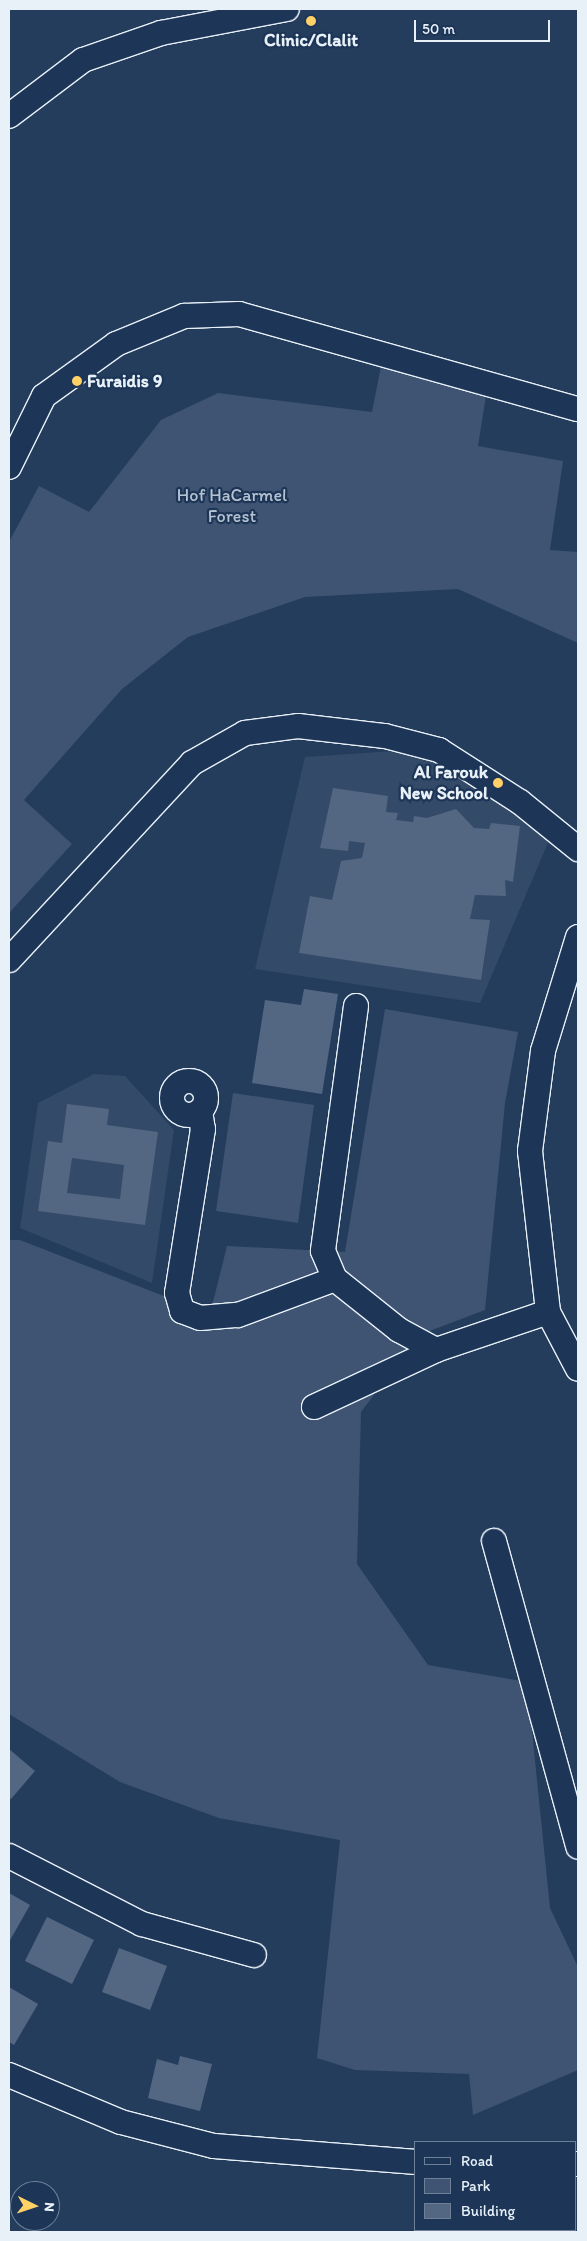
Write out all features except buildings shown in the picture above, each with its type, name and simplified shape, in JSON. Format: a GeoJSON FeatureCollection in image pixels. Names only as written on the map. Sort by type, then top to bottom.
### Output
{"type":"FeatureCollection","features":[{"type":"Feature","properties":{"kind":"street"},"geometry":{"type":"LineString","coordinates":[[9,116],[83,60],[161,33],[287,9]]}},
{"type":"Feature","properties":{"kind":"street"},"geometry":{"type":"LineString","coordinates":[[9,467],[44,396],[116,344],[184,316],[239,314],[578,409]]}},
{"type":"Feature","properties":{"kind":"street"},"geometry":{"type":"LineString","coordinates":[[9,960],[192,763],[245,733],[298,726],[385,736],[439,750],[520,802],[578,849]]}},
{"type":"Feature","properties":{"kind":"street"},"geometry":{"type":"LineString","coordinates":[[578,937],[543,1051],[530,1151],[548,1312],[578,1369]]}},
{"type":"Feature","properties":{"kind":"street"},"geometry":{"type":"LineString","coordinates":[[356,1006],[323,1251],[335,1279],[399,1330],[436,1350]]}},
{"type":"Feature","properties":{"kind":"street"},"geometry":{"type":"LineString","coordinates":[[200,1111],[203,1129],[177,1293],[182,1311],[200,1318],[238,1315],[335,1279]]}},
{"type":"Feature","properties":{"kind":"street"},"geometry":{"type":"LineString","coordinates":[[314,1407],[436,1350],[548,1312]]}},
{"type":"Feature","properties":{"kind":"street"},"geometry":{"type":"LineString","coordinates":[[494,1541],[578,1847]]}},
{"type":"Feature","properties":{"kind":"street"},"geometry":{"type":"LineString","coordinates":[[9,1856],[142,1924],[254,1956]]}},
{"type":"Feature","properties":{"kind":"street"},"geometry":{"type":"LineString","coordinates":[[9,2075],[121,2122],[214,2146],[414,2162]]}},
{"type":"Feature","properties":{"kind":"shaded area"},"geometry":{"type":"Polygon","coordinates":[[[394,751],[412,752],[481,785],[550,838],[480,1003],[255,969],[305,757],[394,751]]]}},
{"type":"Feature","properties":{"kind":"shaded area"},"geometry":{"type":"Polygon","coordinates":[[[94,1074],[125,1076],[174,1130],[152,1283],[20,1228],[38,1103],[94,1074]]]}},
{"type":"Feature","properties":{"kind":"green space","name":"Hof HaCarmel Forest"},"geometry":{"type":"Polygon","coordinates":[[[384,351],[488,383],[478,446],[563,461],[550,550],[578,552],[578,643],[458,589],[305,597],[188,637],[122,689],[24,800],[72,844],[9,913],[9,542],[39,486],[89,512],[161,420],[218,393],[372,412],[384,351]]]}},
{"type":"Feature","properties":{"kind":"green space"},"geometry":{"type":"Polygon","coordinates":[[[385,1009],[518,1032],[505,1103],[485,1310],[419,1335],[361,1412],[357,1564],[428,1665],[527,1682],[550,1908],[578,1967],[578,2070],[473,2115],[469,2074],[355,2070],[317,2058],[340,1840],[219,1818],[120,1782],[9,1714],[9,1240],[20,1240],[210,1314],[227,1246],[345,1252],[385,1009]]]}},
{"type":"Feature","properties":{"kind":"green space"},"geometry":{"type":"Polygon","coordinates":[[[233,1093],[314,1105],[298,1223],[216,1211],[233,1093]]]}},
{"type":"Feature","properties":{"kind":"place","name":"Clinic/Clalit"},"geometry":{"type":"Point","coordinates":[311,21]}},
{"type":"Feature","properties":{"kind":"place","name":"Furaidis 9"},"geometry":{"type":"Point","coordinates":[77,381]}},
{"type":"Feature","properties":{"kind":"place","name":"Al Farouk New School"},"geometry":{"type":"Point","coordinates":[498,783]}}]}
